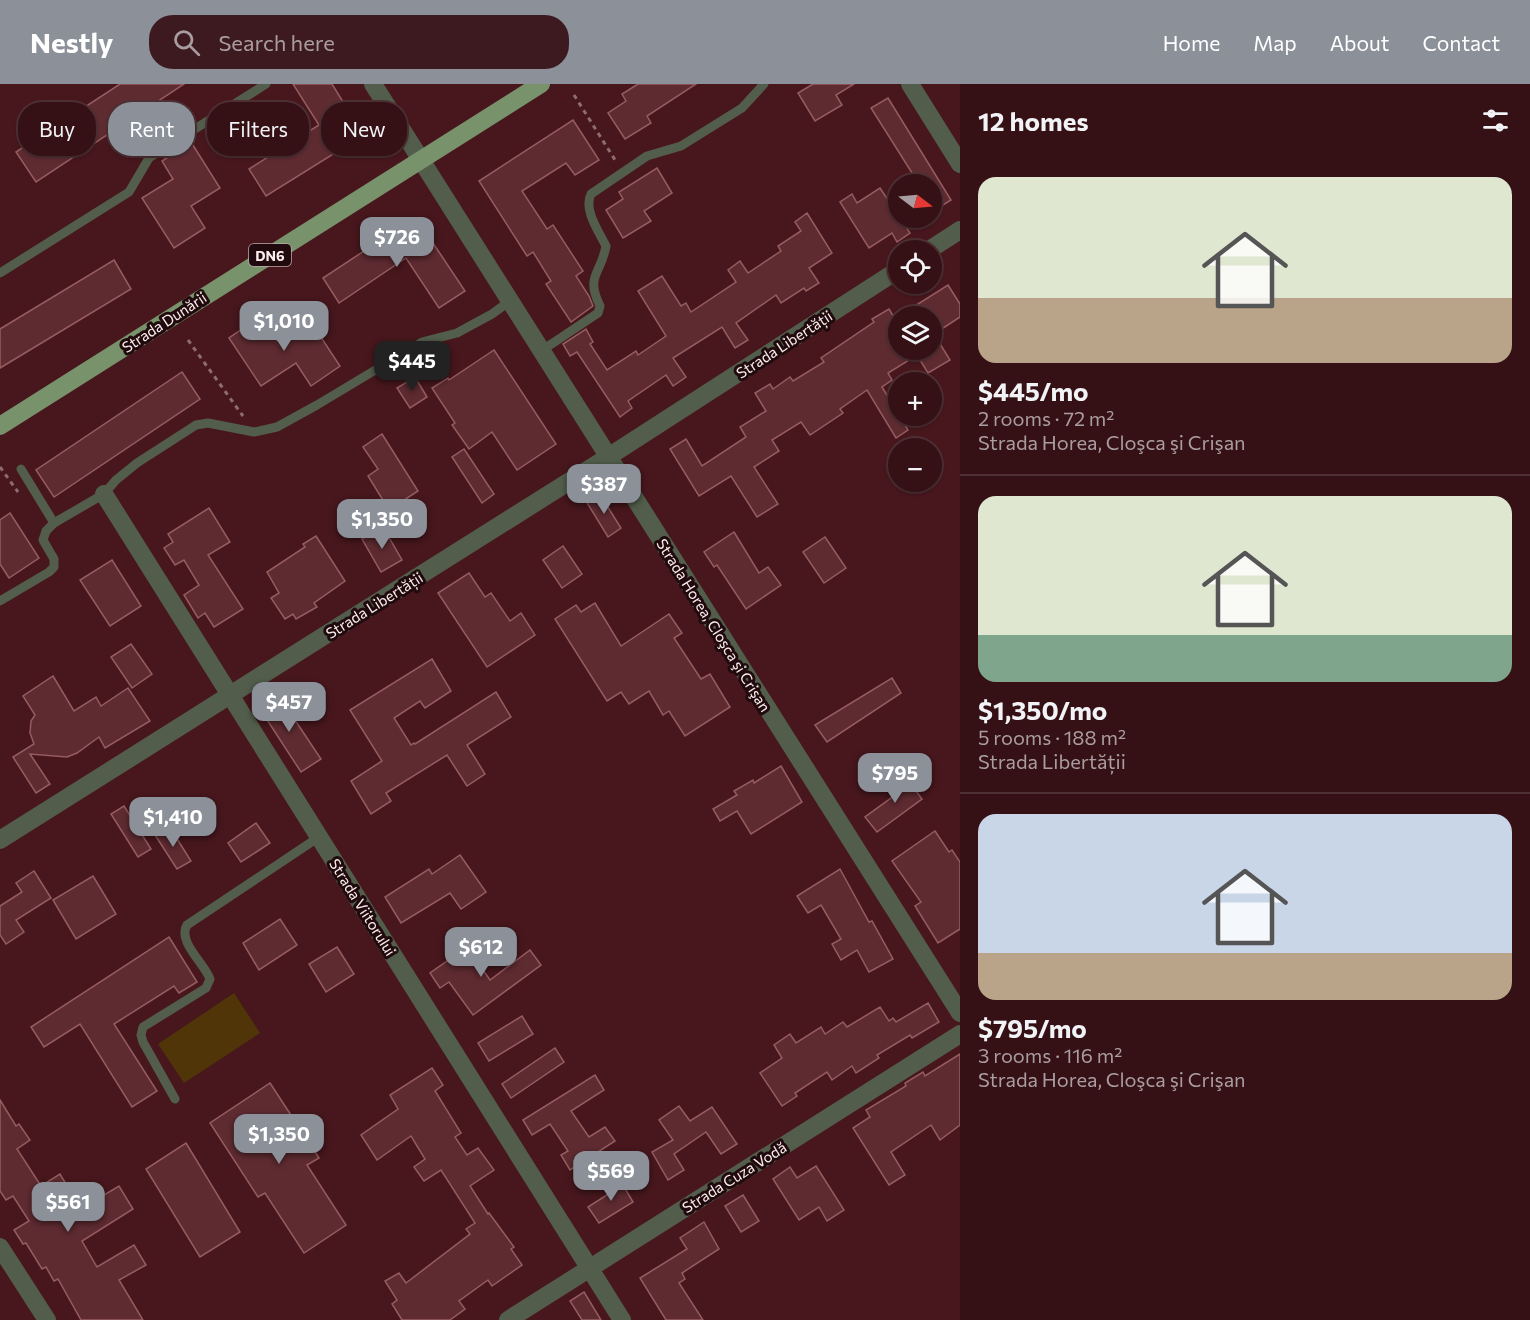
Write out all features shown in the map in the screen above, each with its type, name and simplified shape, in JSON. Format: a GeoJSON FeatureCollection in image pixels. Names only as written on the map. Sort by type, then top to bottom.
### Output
{"type":"FeatureCollection","features":[{"type":"Feature","properties":{"kind":"main road","name":"Strada Dunării"},"geometry":{"type":"LineString","coordinates":[[0,426],[541,84]]}},
{"type":"Feature","properties":{"kind":"street","name":"Strada Horea, Cloşca şi Crişan"},"geometry":{"type":"LineString","coordinates":[[373,84],[960,1012]]}},
{"type":"Feature","properties":{"kind":"street"},"geometry":{"type":"LineString","coordinates":[[910,84],[960,164]]}},
{"type":"Feature","properties":{"kind":"street"},"geometry":{"type":"LineString","coordinates":[[942,242],[960,230]]}},
{"type":"Feature","properties":{"kind":"street","name":"Strada Libertății"},"geometry":{"type":"LineString","coordinates":[[0,840],[608,457],[888,276]]}},
{"type":"Feature","properties":{"kind":"street","name":"Strada Viitorului"},"geometry":{"type":"LineString","coordinates":[[104,494],[622,1320]]}},
{"type":"Feature","properties":{"kind":"street","name":"Strada Cuza Vodă"},"geometry":{"type":"LineString","coordinates":[[508,1320],[960,1034]]}},
{"type":"Feature","properties":{"kind":"street"},"geometry":{"type":"LineString","coordinates":[[0,1246],[47,1320]]}},
{"type":"Feature","properties":{"kind":"lane"},"geometry":{"type":"LineString","coordinates":[[541,351],[598,313],[600,306],[593,291],[593,283],[606,246],[589,208],[587,200],[591,194],[647,156],[681,146],[702,134],[742,108],[764,84]]}},
{"type":"Feature","properties":{"kind":"lane"},"geometry":{"type":"LineString","coordinates":[[0,273],[129,192],[149,158],[260,86]]}},
{"type":"Feature","properties":{"kind":"lane"},"geometry":{"type":"LineString","coordinates":[[0,602],[54,567],[54,559],[43,540],[46,531],[54,523],[104,494],[116,480],[137,463],[196,425],[208,423],[254,432],[277,427],[422,342],[457,333],[492,314],[510,301]]}},
{"type":"Feature","properties":{"kind":"lane"},"geometry":{"type":"LineString","coordinates":[[21,469],[54,523]]}},
{"type":"Feature","properties":{"kind":"lane"},"geometry":{"type":"LineString","coordinates":[[175,1099],[141,1035],[143,1027],[206,988],[210,979],[184,939],[183,931],[187,925],[320,837]]}},
{"type":"Feature","properties":{"kind":"path"},"geometry":{"type":"LineString","coordinates":[[574,95],[622,172]]}},
{"type":"Feature","properties":{"kind":"path"},"geometry":{"type":"LineString","coordinates":[[188,340],[254,432]]}},
{"type":"Feature","properties":{"kind":"shaded area"},"geometry":{"type":"Polygon","coordinates":[[[234,993],[260,1033],[184,1083],[158,1044],[234,993]]]}},
{"type":"Feature","properties":{"kind":"building"},"geometry":{"type":"Polygon","coordinates":[[[120,84],[184,84],[157,102],[108,102],[108,134],[96,142],[96,102],[92,102],[120,84]]]}},
{"type":"Feature","properties":{"kind":"building"},"geometry":{"type":"Polygon","coordinates":[[[293,84],[332,84],[343,102],[321,102],[321,156],[330,156],[266,196],[249,169],[270,156],[309,156],[309,131],[319,125],[309,109],[309,102],[304,102],[293,84]]]}},
{"type":"Feature","properties":{"kind":"building"},"geometry":{"type":"Polygon","coordinates":[[[638,84],[696,84],[647,116],[651,123],[625,139],[608,113],[626,101],[622,94],[638,84]]]}},
{"type":"Feature","properties":{"kind":"building"},"geometry":{"type":"Polygon","coordinates":[[[813,84],[854,84],[836,95],[842,105],[815,121],[798,93],[813,84]]]}},
{"type":"Feature","properties":{"kind":"building"},"geometry":{"type":"Polygon","coordinates":[[[888,98],[935,174],[913,174],[871,108],[888,98]]]}},
{"type":"Feature","properties":{"kind":"building"},"geometry":{"type":"Polygon","coordinates":[[[573,120],[599,160],[575,175],[566,163],[522,191],[547,229],[553,225],[583,271],[576,276],[593,306],[571,322],[546,284],[551,281],[533,252],[527,256],[479,181],[573,120]]]}},
{"type":"Feature","properties":{"kind":"building"},"geometry":{"type":"Polygon","coordinates":[[[195,148],[220,188],[191,206],[205,228],[174,248],[142,198],[173,179],[162,161],[170,156],[195,156],[195,148]]]}},
{"type":"Feature","properties":{"kind":"building"},"geometry":{"type":"Polygon","coordinates":[[[19,156],[75,156],[36,182],[19,156]]]}},
{"type":"Feature","properties":{"kind":"building"},"geometry":{"type":"Polygon","coordinates":[[[657,168],[672,193],[644,211],[651,221],[623,238],[606,210],[623,199],[619,192],[657,168]]]}},
{"type":"Feature","properties":{"kind":"building"},"geometry":{"type":"Polygon","coordinates":[[[942,185],[951,200],[942,206],[942,185]]]}},
{"type":"Feature","properties":{"kind":"building"},"geometry":{"type":"Polygon","coordinates":[[[880,188],[888,200],[888,228],[907,228],[910,233],[896,240],[892,233],[869,248],[840,202],[852,194],[857,203],[880,188]]]}},
{"type":"Feature","properties":{"kind":"building"},"geometry":{"type":"Polygon","coordinates":[[[807,213],[832,253],[809,268],[819,283],[806,291],[804,288],[781,303],[776,295],[736,323],[748,340],[735,348],[722,327],[673,358],[686,377],[673,386],[666,375],[628,401],[632,408],[620,417],[577,352],[570,356],[563,344],[586,329],[593,342],[590,344],[607,370],[636,351],[638,355],[666,336],[638,291],[662,276],[681,306],[686,303],[691,312],[736,282],[728,270],[740,261],[748,273],[781,251],[778,246],[801,231],[795,222],[807,213]]]}},
{"type":"Feature","properties":{"kind":"building"},"geometry":{"type":"Polygon","coordinates":[[[405,224],[422,250],[433,243],[465,291],[439,308],[406,258],[339,303],[323,278],[405,224]]]}},
{"type":"Feature","properties":{"kind":"building"},"geometry":{"type":"Polygon","coordinates":[[[114,260],[131,289],[0,368],[0,329],[114,260]]]}},
{"type":"Feature","properties":{"kind":"building"},"geometry":{"type":"Polygon","coordinates":[[[948,285],[960,304],[960,317],[942,329],[942,306],[915,306],[934,294],[942,294],[942,289],[948,285]]]}},
{"type":"Feature","properties":{"kind":"building"},"geometry":{"type":"Polygon","coordinates":[[[888,310],[888,360],[909,360],[888,372],[888,383],[882,387],[888,397],[888,425],[867,390],[840,409],[843,413],[810,435],[801,422],[772,440],[779,451],[754,467],[778,504],[757,517],[731,476],[699,496],[670,449],[686,439],[702,466],[746,437],[740,427],[766,411],[755,393],[770,384],[773,389],[790,377],[793,381],[824,362],[821,358],[874,322],[872,319],[888,310]]]}},
{"type":"Feature","properties":{"kind":"building"},"geometry":{"type":"Polygon","coordinates":[[[261,316],[277,341],[309,319],[340,366],[311,386],[296,363],[261,386],[229,338],[261,316]]]}},
{"type":"Feature","properties":{"kind":"building"},"geometry":{"type":"Polygon","coordinates":[[[942,347],[950,360],[927,372],[920,360],[942,360],[942,347]]]}},
{"type":"Feature","properties":{"kind":"building"},"geometry":{"type":"Polygon","coordinates":[[[494,350],[556,444],[517,470],[492,432],[469,449],[452,425],[455,423],[432,388],[448,378],[449,380],[494,350]]]}},
{"type":"Feature","properties":{"kind":"building"},"geometry":{"type":"Polygon","coordinates":[[[182,372],[200,399],[54,497],[36,470],[182,372]]]}},
{"type":"Feature","properties":{"kind":"building"},"geometry":{"type":"Polygon","coordinates":[[[415,377],[427,397],[410,408],[397,388],[415,377]]]}},
{"type":"Feature","properties":{"kind":"building"},"geometry":{"type":"Polygon","coordinates":[[[889,426],[906,426],[908,430],[896,438],[889,426]]]}},
{"type":"Feature","properties":{"kind":"building"},"geometry":{"type":"Polygon","coordinates":[[[382,434],[418,491],[389,510],[368,476],[378,469],[363,447],[382,434]]]}},
{"type":"Feature","properties":{"kind":"building"},"geometry":{"type":"Polygon","coordinates":[[[464,449],[494,494],[482,503],[452,457],[464,449]]]}},
{"type":"Feature","properties":{"kind":"building"},"geometry":{"type":"Polygon","coordinates":[[[599,493],[621,528],[608,537],[586,501],[599,493]]]}},
{"type":"Feature","properties":{"kind":"building"},"geometry":{"type":"Polygon","coordinates":[[[209,508],[230,542],[208,555],[243,609],[214,627],[205,613],[198,618],[184,595],[199,585],[184,560],[175,565],[164,548],[173,542],[168,534],[209,508]]]}},
{"type":"Feature","properties":{"kind":"building"},"geometry":{"type":"Polygon","coordinates":[[[10,513],[39,558],[9,578],[0,564],[0,520],[10,513]]]}},
{"type":"Feature","properties":{"kind":"building"},"geometry":{"type":"Polygon","coordinates":[[[383,527],[402,560],[381,572],[362,539],[383,527]]]}},
{"type":"Feature","properties":{"kind":"building"},"geometry":{"type":"Polygon","coordinates":[[[734,532],[759,573],[768,567],[781,585],[746,609],[717,565],[714,567],[704,552],[734,532]]]}},
{"type":"Feature","properties":{"kind":"building"},"geometry":{"type":"Polygon","coordinates":[[[316,536],[345,581],[314,603],[317,607],[296,619],[293,614],[285,619],[271,598],[279,593],[267,572],[305,547],[303,544],[316,536]]]}},
{"type":"Feature","properties":{"kind":"building"},"geometry":{"type":"Polygon","coordinates":[[[825,537],[846,568],[824,583],[803,552],[825,537]]]}},
{"type":"Feature","properties":{"kind":"building"},"geometry":{"type":"Polygon","coordinates":[[[563,546],[582,574],[562,588],[543,560],[563,546]]]}},
{"type":"Feature","properties":{"kind":"building"},"geometry":{"type":"Polygon","coordinates":[[[112,560],[141,606],[110,626],[80,580],[112,560]]]}},
{"type":"Feature","properties":{"kind":"building"},"geometry":{"type":"Polygon","coordinates":[[[469,573],[485,597],[491,593],[510,621],[521,613],[535,635],[487,667],[438,593],[469,573]]]}},
{"type":"Feature","properties":{"kind":"building"},"geometry":{"type":"Polygon","coordinates":[[[595,603],[621,646],[669,614],[682,633],[674,638],[701,679],[710,674],[730,707],[685,736],[669,711],[663,715],[649,691],[629,704],[621,692],[607,701],[555,619],[576,605],[581,612],[595,603]]]}},
{"type":"Feature","properties":{"kind":"building"},"geometry":{"type":"Polygon","coordinates":[[[131,644],[152,674],[132,688],[111,657],[131,644]]]}},
{"type":"Feature","properties":{"kind":"building"},"geometry":{"type":"Polygon","coordinates":[[[432,659],[451,691],[425,708],[420,701],[394,718],[411,745],[496,692],[511,717],[467,745],[485,774],[467,786],[447,755],[386,793],[391,801],[371,814],[351,781],[382,761],[350,710],[432,659]]]}},
{"type":"Feature","properties":{"kind":"building"},"geometry":{"type":"Polygon","coordinates":[[[53,676],[74,711],[96,697],[101,706],[128,688],[150,721],[105,748],[99,737],[77,753],[67,757],[30,754],[50,784],[36,793],[13,757],[34,744],[30,733],[31,721],[35,715],[23,696],[53,676]]]}},
{"type":"Feature","properties":{"kind":"building"},"geometry":{"type":"Polygon","coordinates":[[[892,678],[901,693],[827,742],[815,725],[892,678]]]}},
{"type":"Feature","properties":{"kind":"building"},"geometry":{"type":"Polygon","coordinates":[[[277,693],[321,759],[301,772],[258,706],[277,693]]]}},
{"type":"Feature","properties":{"kind":"building"},"geometry":{"type":"Polygon","coordinates":[[[781,766],[802,802],[751,834],[737,811],[720,821],[713,809],[737,795],[734,791],[753,780],[754,783],[781,766]]]}},
{"type":"Feature","properties":{"kind":"building"},"geometry":{"type":"Polygon","coordinates":[[[904,775],[922,799],[877,832],[865,817],[895,795],[888,786],[904,775]]]}},
{"type":"Feature","properties":{"kind":"building"},"geometry":{"type":"Polygon","coordinates":[[[124,806],[151,849],[138,857],[111,814],[124,806]]]}},
{"type":"Feature","properties":{"kind":"building"},"geometry":{"type":"Polygon","coordinates":[[[256,823],[270,843],[241,862],[228,843],[256,823]]]}},
{"type":"Feature","properties":{"kind":"building"},"geometry":{"type":"Polygon","coordinates":[[[169,826],[191,861],[177,869],[155,835],[169,826]]]}},
{"type":"Feature","properties":{"kind":"building"},"geometry":{"type":"Polygon","coordinates":[[[935,831],[949,852],[952,850],[960,862],[960,929],[938,943],[915,906],[921,902],[892,861],[935,831]]]}},
{"type":"Feature","properties":{"kind":"building"},"geometry":{"type":"Polygon","coordinates":[[[460,855],[486,892],[461,909],[450,893],[401,923],[385,897],[429,869],[432,874],[460,855]]]}},
{"type":"Feature","properties":{"kind":"building"},"geometry":{"type":"Polygon","coordinates":[[[840,869],[869,922],[872,921],[893,959],[869,972],[857,950],[841,960],[832,944],[841,939],[821,905],[808,913],[797,896],[840,869]]]}},
{"type":"Feature","properties":{"kind":"building"},"geometry":{"type":"Polygon","coordinates":[[[34,871],[51,898],[16,920],[24,932],[6,944],[0,935],[0,906],[22,892],[16,883],[34,871]]]}},
{"type":"Feature","properties":{"kind":"building"},"geometry":{"type":"Polygon","coordinates":[[[93,876],[116,914],[76,939],[53,900],[93,876]]]}},
{"type":"Feature","properties":{"kind":"building"},"geometry":{"type":"Polygon","coordinates":[[[280,919],[297,945],[259,970],[243,943],[280,919]]]}},
{"type":"Feature","properties":{"kind":"building"},"geometry":{"type":"Polygon","coordinates":[[[169,937],[197,982],[179,993],[174,986],[114,1024],[157,1091],[132,1107],[80,1024],[44,1047],[31,1027],[169,937]]]}},
{"type":"Feature","properties":{"kind":"building"},"geometry":{"type":"Polygon","coordinates":[[[337,947],[354,974],[326,992],[309,964],[337,947]]]}},
{"type":"Feature","properties":{"kind":"building"},"geometry":{"type":"Polygon","coordinates":[[[467,947],[490,980],[530,950],[541,965],[473,1015],[449,982],[440,988],[430,973],[467,947]]]}},
{"type":"Feature","properties":{"kind":"building"},"geometry":{"type":"Polygon","coordinates":[[[928,1003],[939,1022],[912,1038],[910,1035],[877,1055],[879,1058],[856,1073],[852,1066],[832,1080],[827,1072],[795,1093],[797,1096],[782,1106],[760,1073],[782,1058],[774,1045],[790,1034],[796,1043],[821,1027],[825,1034],[843,1022],[847,1027],[880,1007],[889,1021],[893,1018],[896,1022],[928,1003]]]}},
{"type":"Feature","properties":{"kind":"building"},"geometry":{"type":"Polygon","coordinates":[[[522,1016],[533,1034],[489,1061],[478,1043],[522,1016]]]}},
{"type":"Feature","properties":{"kind":"building"},"geometry":{"type":"Polygon","coordinates":[[[555,1048],[564,1062],[511,1098],[502,1084],[555,1048]]]}},
{"type":"Feature","properties":{"kind":"building"},"geometry":{"type":"Polygon","coordinates":[[[960,1054],[960,1125],[940,1140],[931,1125],[891,1152],[905,1175],[889,1185],[853,1128],[870,1117],[866,1110],[906,1086],[905,1083],[923,1072],[925,1076],[960,1054]]]}},
{"type":"Feature","properties":{"kind":"building"},"geometry":{"type":"Polygon","coordinates":[[[432,1068],[443,1085],[435,1091],[461,1133],[455,1137],[467,1155],[478,1148],[494,1170],[470,1186],[514,1247],[511,1249],[522,1265],[492,1286],[488,1280],[459,1301],[465,1309],[450,1320],[402,1320],[392,1304],[397,1300],[385,1281],[399,1273],[406,1283],[470,1234],[466,1229],[475,1223],[441,1170],[424,1181],[414,1167],[425,1159],[411,1136],[377,1160],[361,1135],[398,1109],[390,1095],[432,1068]]]}},
{"type":"Feature","properties":{"kind":"building"},"geometry":{"type":"Polygon","coordinates":[[[595,1075],[604,1090],[571,1111],[589,1137],[605,1127],[615,1141],[570,1170],[561,1155],[568,1151],[550,1124],[532,1135],[523,1120],[595,1075]]]}},
{"type":"Feature","properties":{"kind":"building"},"geometry":{"type":"Polygon","coordinates":[[[270,1083],[319,1158],[307,1165],[346,1225],[304,1253],[265,1193],[258,1197],[210,1123],[270,1083]]]}},
{"type":"Feature","properties":{"kind":"building"},"geometry":{"type":"Polygon","coordinates":[[[0,1100],[16,1126],[19,1124],[30,1140],[17,1149],[41,1186],[60,1174],[81,1209],[119,1186],[133,1209],[82,1241],[97,1267],[134,1245],[146,1265],[119,1280],[143,1320],[81,1320],[58,1279],[54,1281],[46,1267],[42,1269],[26,1243],[23,1244],[14,1230],[29,1221],[13,1196],[6,1200],[0,1191],[0,1100]]]}},
{"type":"Feature","properties":{"kind":"building"},"geometry":{"type":"Polygon","coordinates":[[[679,1106],[690,1121],[712,1107],[737,1144],[721,1154],[706,1132],[674,1154],[684,1170],[668,1180],[652,1152],[673,1140],[659,1120],[679,1106]]]}},
{"type":"Feature","properties":{"kind":"building"},"geometry":{"type":"Polygon","coordinates":[[[186,1143],[240,1232],[200,1257],[146,1169],[186,1143]]]}},
{"type":"Feature","properties":{"kind":"building"},"geometry":{"type":"Polygon","coordinates":[[[816,1166],[844,1210],[827,1221],[819,1207],[799,1220],[773,1179],[790,1167],[797,1178],[816,1166]]]}},
{"type":"Feature","properties":{"kind":"building"},"geometry":{"type":"Polygon","coordinates":[[[620,1180],[633,1202],[599,1223],[588,1207],[610,1193],[607,1188],[620,1180]]]}},
{"type":"Feature","properties":{"kind":"building"},"geometry":{"type":"Polygon","coordinates":[[[743,1195],[759,1221],[741,1232],[725,1206],[743,1195]]]}},
{"type":"Feature","properties":{"kind":"building"},"geometry":{"type":"Polygon","coordinates":[[[704,1222],[719,1249],[682,1273],[685,1279],[679,1283],[703,1320],[666,1320],[640,1278],[687,1249],[680,1238],[704,1222]]]}},
{"type":"Feature","properties":{"kind":"building"},"geometry":{"type":"Polygon","coordinates":[[[584,1292],[601,1320],[582,1320],[570,1301],[584,1292]]]}}]}
